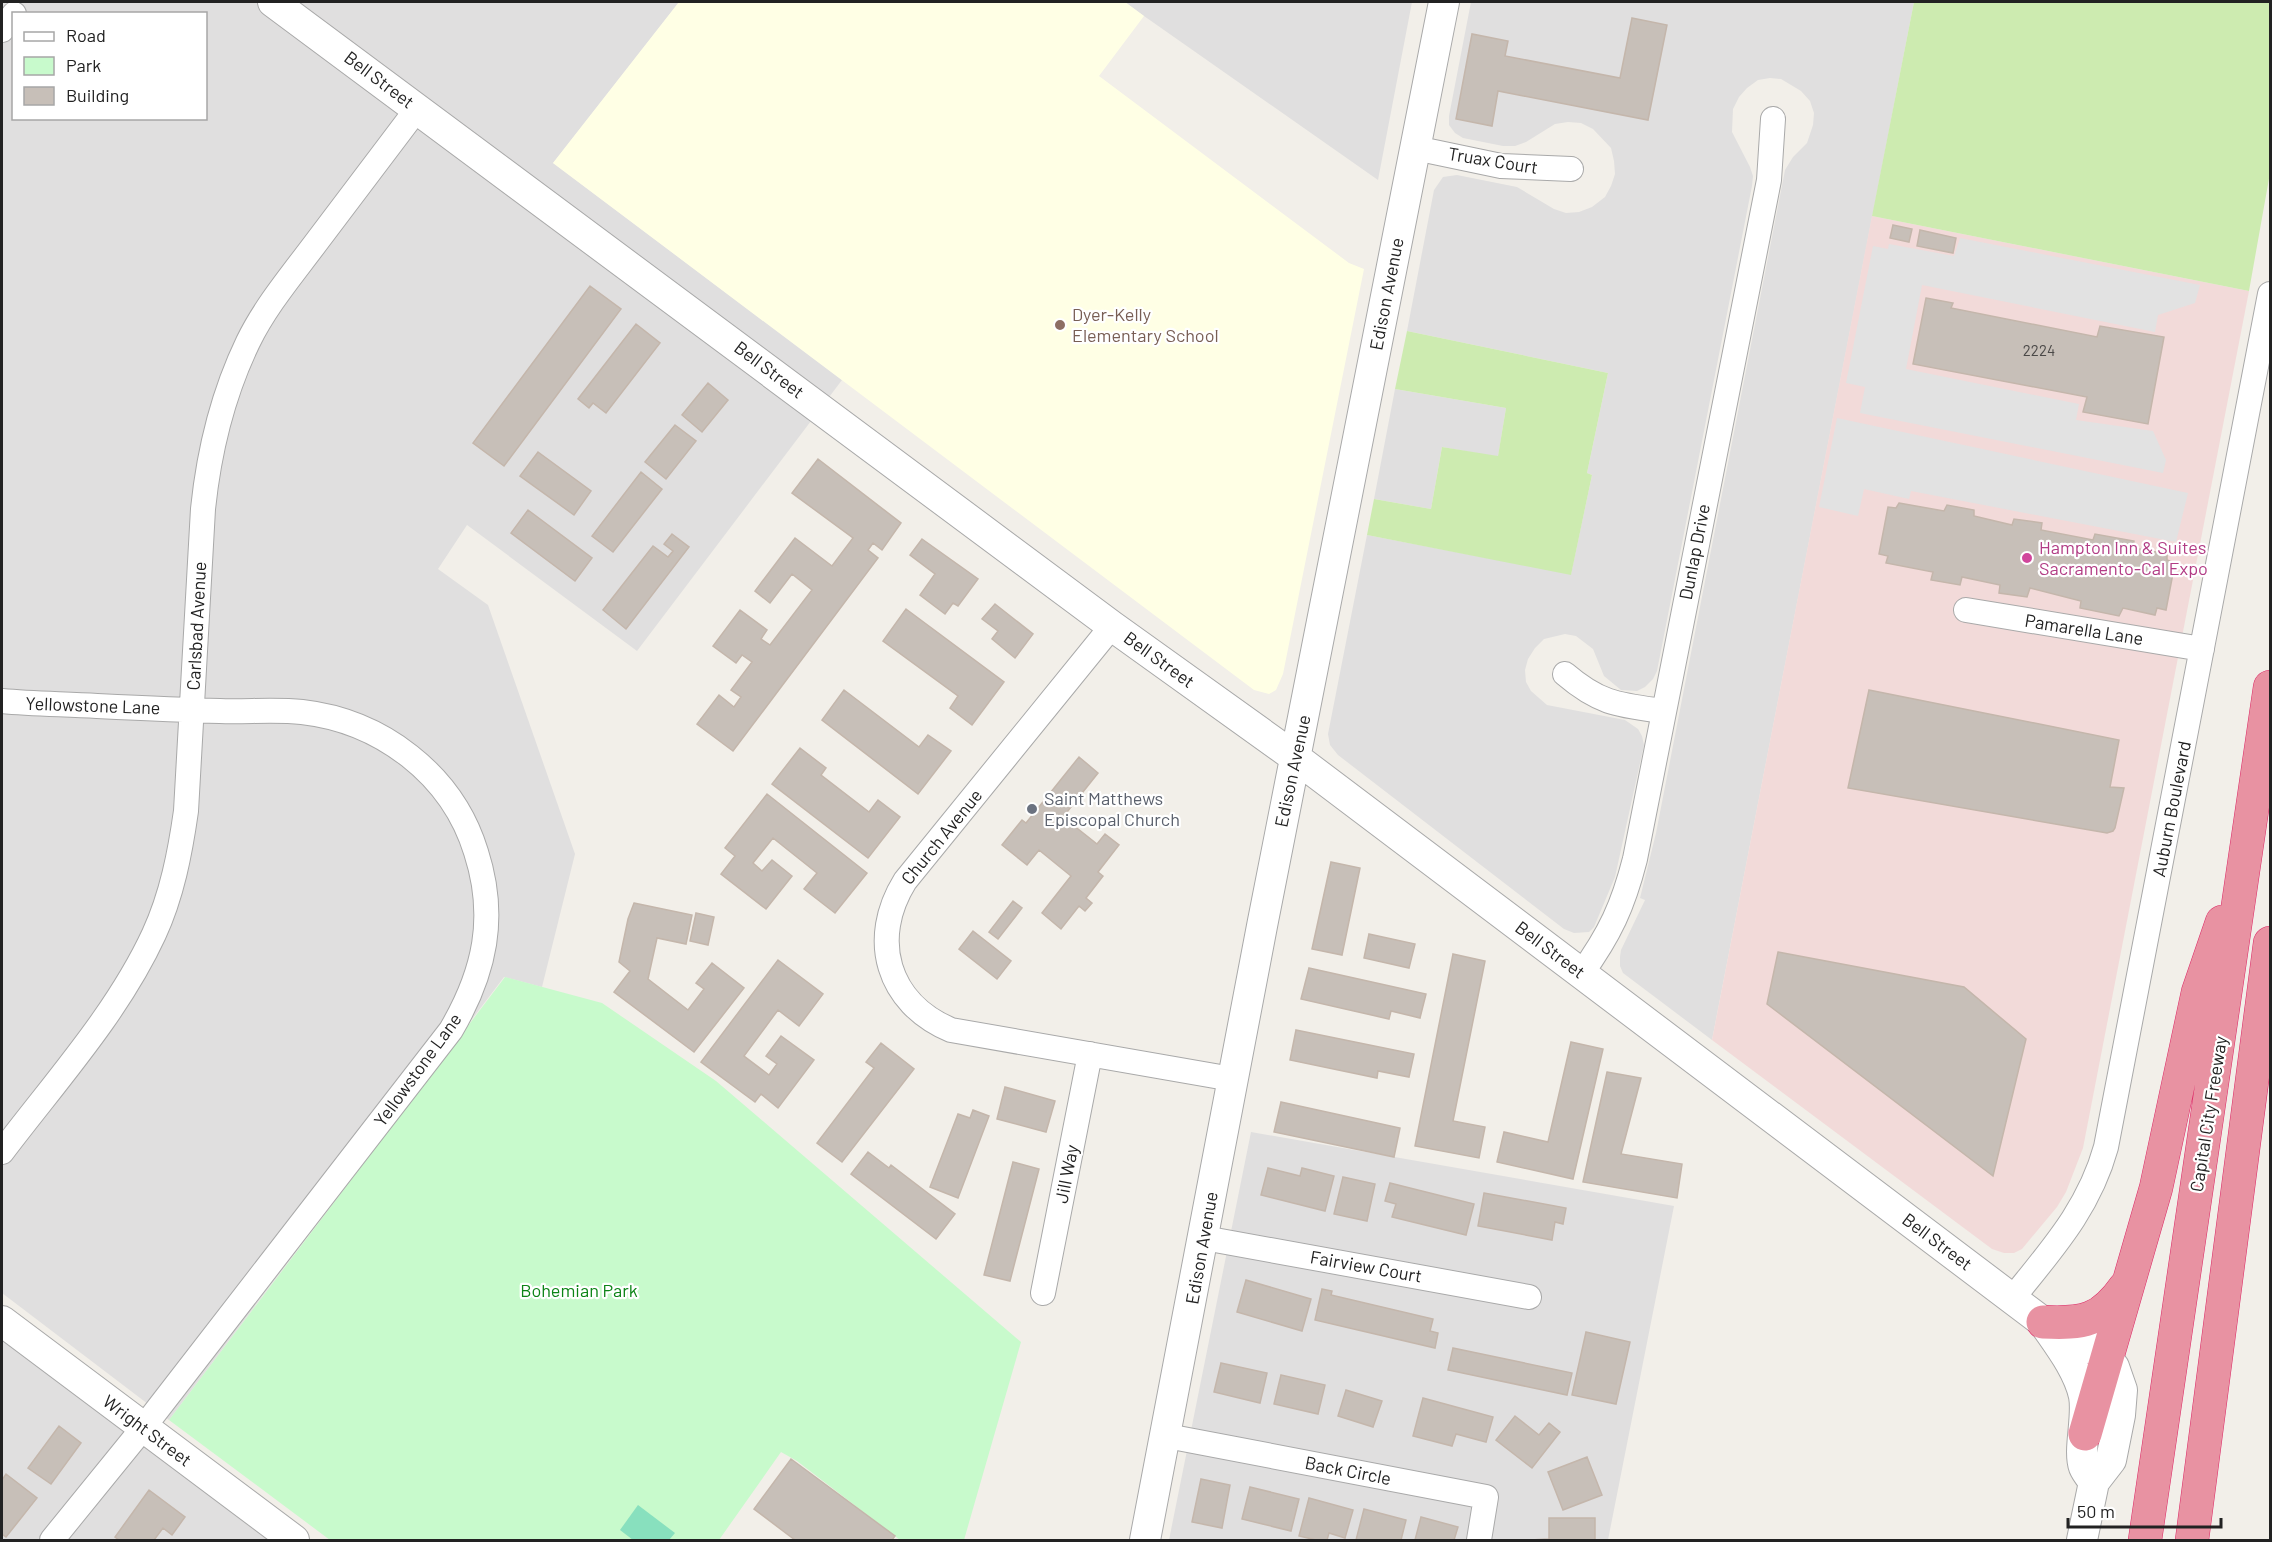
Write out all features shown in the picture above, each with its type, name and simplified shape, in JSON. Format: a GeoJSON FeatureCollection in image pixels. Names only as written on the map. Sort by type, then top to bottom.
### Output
{"type":"FeatureCollection","features":[{"type":"Feature","properties":{"kind":"highway","name":"Capital City Freeway"},"geometry":{"type":"LineString","coordinates":[[2145,1540],[2222,1026],[2242,870],[2271,687]]}},
{"type":"Feature","properties":{"kind":"highway"},"geometry":{"type":"LineString","coordinates":[[2085,1434],[2156,1188],[2198,992],[2242,870]]}},
{"type":"Feature","properties":{"kind":"highway","name":"Capital City Freeway"},"geometry":{"type":"LineString","coordinates":[[2192,1540],[2271,943]]}},
{"type":"Feature","properties":{"kind":"highway"},"geometry":{"type":"LineString","coordinates":[[2043,1322],[2083,1322],[2108,1306],[2128,1283]]}},
{"type":"Feature","properties":{"kind":"street","name":"Bell Street"},"geometry":{"type":"LineString","coordinates":[[273,2],[1113,626],[1296,758],[2043,1322],[2077,1336],[2106,1358]]}},
{"type":"Feature","properties":{"kind":"street","name":"Edison Avenue"},"geometry":{"type":"LineString","coordinates":[[1145,1540],[1167,1436],[1232,1079],[1444,2]]}},
{"type":"Feature","properties":{"kind":"street"},"geometry":{"type":"LineString","coordinates":[[2,30],[12,17]]}},
{"type":"Feature","properties":{"kind":"street","name":"Carlsbad Avenue"},"geometry":{"type":"LineString","coordinates":[[2,1152],[114,1005],[136,970],[155,932],[169,892],[180,852],[186,811],[202,509],[207,465],[217,422],[231,380],[248,341],[271,303],[417,109]]}},
{"type":"Feature","properties":{"kind":"street","name":"Dunlap Drive"},"geometry":{"type":"LineString","coordinates":[[1581,974],[1606,938],[1627,890],[1635,859],[1769,180],[1773,119]]}},
{"type":"Feature","properties":{"kind":"street","name":"Truax Court"},"geometry":{"type":"LineString","coordinates":[[1415,148],[1501,166],[1571,169]]}},
{"type":"Feature","properties":{"kind":"street","name":"Auburn Boulevard"},"geometry":{"type":"LineString","coordinates":[[2012,1299],[2074,1220],[2101,1165],[2113,1113],[2271,294]]}},
{"type":"Feature","properties":{"kind":"street","name":"Pamarella Lane"},"geometry":{"type":"LineString","coordinates":[[1966,610],[2202,649]]}},
{"type":"Feature","properties":{"kind":"street","name":"Church Avenue"},"geometry":{"type":"LineString","coordinates":[[1113,626],[905,881],[891,908],[886,938],[890,967],[896,981],[913,1006],[937,1024],[961,1032],[1232,1079]]}},
{"type":"Feature","properties":{"kind":"street"},"geometry":{"type":"LineString","coordinates":[[1565,674],[1584,691],[1601,699],[1620,705],[1663,711]]}},
{"type":"Feature","properties":{"kind":"street","name":"Yellowstone Lane"},"geometry":{"type":"LineString","coordinates":[[2,701],[217,711],[300,712],[328,716],[355,724],[381,736],[405,752],[445,791],[469,832],[481,867],[486,896],[487,924],[476,979],[451,1030],[143,1428],[52,1540]]}},
{"type":"Feature","properties":{"kind":"street","name":"Jill Way"},"geometry":{"type":"LineString","coordinates":[[1043,1293],[1090,1054]]}},
{"type":"Feature","properties":{"kind":"street","name":"Fairview Court"},"geometry":{"type":"LineString","coordinates":[[1204,1238],[1528,1297]]}},
{"type":"Feature","properties":{"kind":"street","name":"Wright Street"},"geometry":{"type":"LineString","coordinates":[[2,1321],[294,1540]]}},
{"type":"Feature","properties":{"kind":"street","name":"Bell Street"},"geometry":{"type":"LineString","coordinates":[[2043,1322],[2075,1373],[2084,1395],[2085,1434]]}},
{"type":"Feature","properties":{"kind":"street"},"geometry":{"type":"LineString","coordinates":[[2082,1540],[2094,1482],[2111,1460],[2122,1401],[2120,1381],[2114,1367],[2106,1358]]}},
{"type":"Feature","properties":{"kind":"street"},"geometry":{"type":"LineString","coordinates":[[2085,1434],[2082,1456],[2084,1468],[2094,1482]]}},
{"type":"Feature","properties":{"kind":"street","name":"Back Circle"},"geometry":{"type":"LineString","coordinates":[[1167,1436],[1486,1497],[1479,1540]]}},
{"type":"Feature","properties":{"kind":"shaded area"},"geometry":{"type":"Polygon","coordinates":[[[2,2],[679,2],[553,163],[842,380],[637,651],[467,525],[438,569],[488,605],[575,854],[542,987],[504,977],[169,1420],[2,1293],[2,2]]]}},
{"type":"Feature","properties":{"kind":"shaded area","name":"Dyer-Kelly Elementary School"},"geometry":{"type":"Polygon","coordinates":[[[679,2],[1125,2],[1144,16],[1099,76],[1349,263],[1364,269],[1283,674],[1276,690],[1269,694],[1254,690],[553,163],[679,2]]]}},
{"type":"Feature","properties":{"kind":"shaded area"},"geometry":{"type":"Polygon","coordinates":[[[1125,2],[1412,2],[1378,180],[1144,16],[1125,2]]]}},
{"type":"Feature","properties":{"kind":"shaded area"},"geometry":{"type":"Polygon","coordinates":[[[1471,2],[1914,2],[1712,1040],[1623,973],[1620,957],[1621,950],[1645,900],[1640,898],[1656,833],[1785,170],[1793,157],[1807,143],[1814,113],[1810,101],[1801,91],[1781,79],[1770,78],[1758,80],[1747,88],[1733,109],[1732,132],[1750,167],[1753,176],[1752,186],[1657,671],[1653,679],[1637,691],[1621,690],[1604,676],[1593,649],[1576,636],[1565,634],[1544,639],[1528,659],[1525,670],[1526,682],[1531,691],[1547,705],[1625,720],[1638,729],[1644,745],[1615,877],[1594,927],[1589,932],[1574,933],[1564,929],[1338,755],[1330,745],[1328,734],[1367,535],[1571,574],[1592,475],[1587,473],[1608,373],[1407,331],[1434,190],[1443,177],[1457,175],[1517,187],[1554,209],[1566,213],[1579,212],[1592,207],[1605,197],[1615,174],[1611,148],[1593,129],[1581,123],[1555,124],[1515,146],[1503,146],[1463,138],[1455,133],[1449,125],[1449,116],[1471,2]]]}},
{"type":"Feature","properties":{"kind":"shaded area"},"geometry":{"type":"Polygon","coordinates":[[[1872,216],[2249,291],[2083,1148],[2066,1192],[2057,1207],[2022,1249],[2014,1253],[1992,1249],[1712,1040],[1872,216]]]}},
{"type":"Feature","properties":{"kind":"shaded area"},"geometry":{"type":"Polygon","coordinates":[[[1960,238],[2200,285],[2195,303],[2158,315],[2155,332],[1922,285],[1906,369],[2079,404],[2076,420],[2153,431],[2166,460],[2163,473],[1860,413],[1865,387],[1846,383],[1873,246],[1888,249],[1889,244],[1954,256],[1960,238]]]}},
{"type":"Feature","properties":{"kind":"shaded area"},"geometry":{"type":"Polygon","coordinates":[[[1395,389],[1506,408],[1498,457],[1442,447],[1431,509],[1374,499],[1395,389]]]}},
{"type":"Feature","properties":{"kind":"shaded area"},"geometry":{"type":"Polygon","coordinates":[[[1837,418],[2188,493],[2176,542],[1911,491],[1909,499],[1864,489],[1858,516],[1819,507],[1837,418]]]}},
{"type":"Feature","properties":{"kind":"shaded area"},"geometry":{"type":"Polygon","coordinates":[[[1251,1132],[1674,1206],[1608,1540],[1169,1540],[1251,1132]]]}},
{"type":"Feature","properties":{"kind":"shaded area"},"geometry":{"type":"Polygon","coordinates":[[[2,1338],[268,1540],[2,1540],[2,1338]]]}},
{"type":"Feature","properties":{"kind":"green space"},"geometry":{"type":"Polygon","coordinates":[[[1914,2],[2270,2],[2270,173],[2249,291],[1872,216],[1914,2]]]}},
{"type":"Feature","properties":{"kind":"green space"},"geometry":{"type":"Polygon","coordinates":[[[1407,331],[1608,373],[1587,473],[1592,475],[1571,575],[1367,535],[1374,499],[1431,509],[1442,447],[1498,456],[1506,408],[1395,389],[1407,331]]]}},
{"type":"Feature","properties":{"kind":"green space","name":"Bohemian Park"},"geometry":{"type":"Polygon","coordinates":[[[505,977],[602,1003],[716,1081],[1021,1342],[964,1540],[900,1540],[797,1461],[781,1452],[719,1540],[330,1540],[169,1420],[505,977]]]}},
{"type":"Feature","properties":{"kind":"green space"},"geometry":{"type":"Polygon","coordinates":[[[638,1505],[675,1533],[669,1540],[633,1540],[620,1530],[638,1505]]]}},
{"type":"Feature","properties":{"kind":"building"},"geometry":{"type":"Polygon","coordinates":[[[1632,18],[1667,25],[1648,120],[1498,91],[1492,126],[1456,119],[1472,34],[1508,41],[1505,56],[1620,78],[1632,18]]]}},
{"type":"Feature","properties":{"kind":"building"},"geometry":{"type":"Polygon","coordinates":[[[1893,225],[1912,229],[1909,242],[1890,238],[1893,225]]]}},
{"type":"Feature","properties":{"kind":"building"},"geometry":{"type":"Polygon","coordinates":[[[1920,230],[1956,238],[1953,253],[1917,246],[1920,230]]]}},
{"type":"Feature","properties":{"kind":"building"},"geometry":{"type":"Polygon","coordinates":[[[590,286],[621,309],[504,466],[473,443],[590,286]]]}},
{"type":"Feature","properties":{"kind":"building"},"geometry":{"type":"Polygon","coordinates":[[[1926,298],[1953,303],[1951,308],[2097,337],[2100,326],[2164,337],[2148,424],[2083,412],[2087,397],[1913,364],[1926,298]]]}},
{"type":"Feature","properties":{"kind":"building"},"geometry":{"type":"Polygon","coordinates":[[[636,324],[660,343],[606,413],[593,403],[589,408],[578,399],[636,324]]]}},
{"type":"Feature","properties":{"kind":"building"},"geometry":{"type":"Polygon","coordinates":[[[708,383],[728,400],[702,432],[682,415],[708,383]]]}},
{"type":"Feature","properties":{"kind":"building"},"geometry":{"type":"Polygon","coordinates":[[[675,425],[696,441],[666,479],[645,462],[675,425]]]}},
{"type":"Feature","properties":{"kind":"building"},"geometry":{"type":"Polygon","coordinates":[[[538,452],[591,491],[574,515],[520,476],[538,452]]]}},
{"type":"Feature","properties":{"kind":"building"},"geometry":{"type":"Polygon","coordinates":[[[818,459],[901,523],[882,550],[873,543],[868,550],[878,558],[733,751],[697,724],[719,695],[734,707],[741,697],[731,690],[752,662],[742,655],[736,663],[713,646],[740,610],[767,630],[761,639],[770,645],[812,590],[792,574],[770,603],[755,591],[795,538],[832,566],[853,538],[792,493],[818,459]]]}},
{"type":"Feature","properties":{"kind":"building"},"geometry":{"type":"Polygon","coordinates":[[[641,472],[662,489],[613,552],[592,536],[641,472]]]}},
{"type":"Feature","properties":{"kind":"building","name":"Hampton Inn & Suites Sacramento-Cal Expo"},"geometry":{"type":"Polygon","coordinates":[[[1899,503],[1944,511],[1947,505],[1974,510],[1974,516],[2012,525],[2014,519],[2042,523],[2041,530],[2093,540],[2095,534],[2134,541],[2133,548],[2167,554],[2167,560],[2175,563],[2166,610],[2157,608],[2155,615],[2123,608],[2119,616],[2080,608],[2081,601],[2030,588],[2027,597],[1999,593],[2000,585],[1962,577],[1960,585],[1931,580],[1933,572],[1886,563],[1888,556],[1879,554],[1888,507],[1896,508],[1899,503]]]}},
{"type":"Feature","properties":{"kind":"building"},"geometry":{"type":"Polygon","coordinates":[[[528,510],[592,558],[575,581],[511,533],[528,510]]]}},
{"type":"Feature","properties":{"kind":"building"},"geometry":{"type":"Polygon","coordinates":[[[672,534],[689,547],[626,629],[603,610],[653,546],[668,557],[673,551],[664,544],[672,534]]]}},
{"type":"Feature","properties":{"kind":"building"},"geometry":{"type":"Polygon","coordinates":[[[922,539],[978,579],[958,606],[953,603],[945,614],[920,595],[935,574],[910,555],[922,539]]]}},
{"type":"Feature","properties":{"kind":"building"},"geometry":{"type":"Polygon","coordinates":[[[995,604],[1033,634],[1015,658],[992,639],[998,631],[982,619],[995,604]]]}},
{"type":"Feature","properties":{"kind":"building"},"geometry":{"type":"Polygon","coordinates":[[[906,609],[1004,682],[972,725],[950,708],[958,696],[883,641],[906,609]]]}},
{"type":"Feature","properties":{"kind":"building"},"geometry":{"type":"Polygon","coordinates":[[[844,690],[919,747],[928,735],[951,751],[918,794],[822,720],[844,690]]]}},
{"type":"Feature","properties":{"kind":"building"},"geometry":{"type":"Polygon","coordinates":[[[1869,690],[2119,740],[2110,787],[2124,788],[2115,828],[2107,833],[1848,788],[1869,690]]]}},
{"type":"Feature","properties":{"kind":"building"},"geometry":{"type":"Polygon","coordinates":[[[800,748],[826,768],[821,775],[869,812],[878,800],[900,817],[868,858],[772,784],[800,748]]]}},
{"type":"Feature","properties":{"kind":"building"},"geometry":{"type":"Polygon","coordinates":[[[1079,757],[1098,773],[1063,817],[1097,844],[1105,834],[1119,845],[1098,872],[1103,876],[1086,898],[1092,903],[1085,911],[1079,906],[1061,929],[1042,913],[1071,876],[1039,850],[1027,865],[1002,845],[1022,820],[1026,823],[1079,757]]]}},
{"type":"Feature","properties":{"kind":"building"},"geometry":{"type":"Polygon","coordinates":[[[767,794],[867,873],[835,913],[804,889],[817,873],[773,838],[753,863],[762,871],[772,860],[792,876],[766,909],[721,874],[735,856],[725,848],[767,794]]]}},
{"type":"Feature","properties":{"kind":"building"},"geometry":{"type":"Polygon","coordinates":[[[1331,862],[1360,868],[1342,955],[1312,949],[1331,862]]]}},
{"type":"Feature","properties":{"kind":"building"},"geometry":{"type":"Polygon","coordinates":[[[1013,901],[1022,908],[998,939],[989,932],[1013,901]]]}},
{"type":"Feature","properties":{"kind":"building"},"geometry":{"type":"Polygon","coordinates":[[[634,903],[692,915],[686,944],[657,938],[648,979],[688,1010],[704,989],[696,983],[712,963],[744,988],[694,1052],[614,992],[630,971],[619,962],[628,919],[634,903]]]}},
{"type":"Feature","properties":{"kind":"building"},"geometry":{"type":"Polygon","coordinates":[[[696,913],[714,917],[708,945],[690,941],[696,913]]]}},
{"type":"Feature","properties":{"kind":"building"},"geometry":{"type":"Polygon","coordinates":[[[973,931],[1011,961],[997,979],[959,949],[973,931]]]}},
{"type":"Feature","properties":{"kind":"building"},"geometry":{"type":"Polygon","coordinates":[[[1369,934],[1415,944],[1409,968],[1364,958],[1369,934]]]}},
{"type":"Feature","properties":{"kind":"building"},"geometry":{"type":"Polygon","coordinates":[[[1778,952],[1964,987],[2026,1039],[1993,1176],[1767,1004],[1778,952]]]}},
{"type":"Feature","properties":{"kind":"building"},"geometry":{"type":"Polygon","coordinates":[[[1453,954],[1485,961],[1453,1121],[1485,1127],[1479,1158],[1415,1146],[1453,954]]]}},
{"type":"Feature","properties":{"kind":"building"},"geometry":{"type":"Polygon","coordinates":[[[778,960],[823,994],[799,1026],[778,1010],[744,1056],[769,1075],[777,1064],[766,1056],[781,1036],[814,1060],[778,1108],[761,1094],[755,1102],[701,1062],[778,960]]]}},
{"type":"Feature","properties":{"kind":"building"},"geometry":{"type":"Polygon","coordinates":[[[1309,968],[1426,994],[1420,1018],[1391,1011],[1389,1019],[1301,999],[1309,968]]]}},
{"type":"Feature","properties":{"kind":"building"},"geometry":{"type":"Polygon","coordinates":[[[1296,1030],[1414,1054],[1409,1077],[1378,1071],[1377,1078],[1290,1060],[1296,1030]]]}},
{"type":"Feature","properties":{"kind":"building"},"geometry":{"type":"Polygon","coordinates":[[[1571,1042],[1603,1049],[1573,1179],[1497,1162],[1504,1132],[1548,1142],[1571,1042]]]}},
{"type":"Feature","properties":{"kind":"building"},"geometry":{"type":"Polygon","coordinates":[[[881,1043],[914,1069],[842,1162],[817,1143],[874,1068],[866,1062],[881,1043]]]}},
{"type":"Feature","properties":{"kind":"building"},"geometry":{"type":"Polygon","coordinates":[[[1607,1072],[1641,1078],[1621,1154],[1682,1164],[1677,1198],[1583,1182],[1607,1072]]]}},
{"type":"Feature","properties":{"kind":"building"},"geometry":{"type":"Polygon","coordinates":[[[1005,1087],[1055,1101],[1046,1132],[997,1119],[1005,1087]]]}},
{"type":"Feature","properties":{"kind":"building"},"geometry":{"type":"Polygon","coordinates":[[[1281,1102],[1400,1128],[1394,1157],[1274,1132],[1281,1102]]]}},
{"type":"Feature","properties":{"kind":"building"},"geometry":{"type":"Polygon","coordinates":[[[973,1110],[989,1116],[958,1198],[930,1187],[958,1114],[970,1118],[973,1110]]]}},
{"type":"Feature","properties":{"kind":"building"},"geometry":{"type":"Polygon","coordinates":[[[868,1152],[889,1168],[891,1165],[955,1214],[936,1239],[851,1174],[868,1152]]]}},
{"type":"Feature","properties":{"kind":"building"},"geometry":{"type":"Polygon","coordinates":[[[1013,1162],[1039,1169],[1010,1281],[984,1275],[1013,1162]]]}},
{"type":"Feature","properties":{"kind":"building"},"geometry":{"type":"Polygon","coordinates":[[[1268,1168],[1300,1176],[1302,1168],[1334,1176],[1325,1211],[1261,1195],[1268,1168]]]}},
{"type":"Feature","properties":{"kind":"building"},"geometry":{"type":"Polygon","coordinates":[[[1343,1177],[1375,1184],[1367,1221],[1334,1214],[1343,1177]]]}},
{"type":"Feature","properties":{"kind":"building"},"geometry":{"type":"Polygon","coordinates":[[[1390,1183],[1474,1204],[1466,1235],[1392,1217],[1396,1204],[1385,1201],[1390,1183]]]}},
{"type":"Feature","properties":{"kind":"building"},"geometry":{"type":"Polygon","coordinates":[[[1484,1193],[1566,1208],[1563,1224],[1555,1222],[1552,1240],[1478,1226],[1484,1193]]]}},
{"type":"Feature","properties":{"kind":"building"},"geometry":{"type":"Polygon","coordinates":[[[1246,1280],[1311,1299],[1302,1331],[1237,1312],[1246,1280]]]}},
{"type":"Feature","properties":{"kind":"building"},"geometry":{"type":"Polygon","coordinates":[[[1322,1289],[1332,1291],[1331,1295],[1433,1319],[1430,1331],[1438,1333],[1435,1348],[1315,1320],[1322,1289]]]}},
{"type":"Feature","properties":{"kind":"building"},"geometry":{"type":"Polygon","coordinates":[[[1586,1332],[1630,1342],[1616,1404],[1572,1395],[1586,1332]]]}},
{"type":"Feature","properties":{"kind":"building"},"geometry":{"type":"Polygon","coordinates":[[[1453,1348],[1572,1373],[1567,1395],[1448,1370],[1453,1348]]]}},
{"type":"Feature","properties":{"kind":"building"},"geometry":{"type":"Polygon","coordinates":[[[1221,1363],[1267,1373],[1260,1403],[1214,1392],[1221,1363]]]}},
{"type":"Feature","properties":{"kind":"building"},"geometry":{"type":"Polygon","coordinates":[[[1281,1375],[1325,1385],[1318,1414],[1274,1404],[1281,1375]]]}},
{"type":"Feature","properties":{"kind":"building"},"geometry":{"type":"Polygon","coordinates":[[[1346,1390],[1382,1401],[1373,1427],[1338,1416],[1346,1390]]]}},
{"type":"Feature","properties":{"kind":"building"},"geometry":{"type":"Polygon","coordinates":[[[1423,1398],[1493,1417],[1486,1442],[1456,1434],[1452,1446],[1413,1436],[1423,1398]]]}},
{"type":"Feature","properties":{"kind":"building"},"geometry":{"type":"Polygon","coordinates":[[[1515,1416],[1539,1435],[1549,1423],[1560,1432],[1532,1468],[1496,1440],[1515,1416]]]}},
{"type":"Feature","properties":{"kind":"building"},"geometry":{"type":"Polygon","coordinates":[[[59,1426],[81,1443],[51,1484],[28,1468],[59,1426]]]}},
{"type":"Feature","properties":{"kind":"building"},"geometry":{"type":"Polygon","coordinates":[[[1587,1457],[1602,1495],[1563,1510],[1548,1472],[1587,1457]]]}},
{"type":"Feature","properties":{"kind":"building"},"geometry":{"type":"Polygon","coordinates":[[[791,1459],[895,1536],[892,1540],[795,1540],[754,1509],[791,1459]]]}},
{"type":"Feature","properties":{"kind":"building"},"geometry":{"type":"Polygon","coordinates":[[[6,1474],[37,1498],[6,1537],[2,1534],[2,1480],[6,1474]]]}},
{"type":"Feature","properties":{"kind":"building"},"geometry":{"type":"Polygon","coordinates":[[[1201,1479],[1230,1485],[1222,1528],[1192,1522],[1201,1479]]]}},
{"type":"Feature","properties":{"kind":"building"},"geometry":{"type":"Polygon","coordinates":[[[1250,1487],[1299,1499],[1291,1531],[1242,1519],[1250,1487]]]}},
{"type":"Feature","properties":{"kind":"building"},"geometry":{"type":"Polygon","coordinates":[[[149,1490],[185,1517],[172,1535],[163,1528],[154,1540],[119,1540],[115,1537],[149,1490]]]}},
{"type":"Feature","properties":{"kind":"building"},"geometry":{"type":"Polygon","coordinates":[[[1309,1498],[1353,1510],[1345,1538],[1329,1533],[1327,1540],[1299,1536],[1309,1498]]]}},
{"type":"Feature","properties":{"kind":"building"},"geometry":{"type":"Polygon","coordinates":[[[1364,1509],[1406,1520],[1401,1540],[1356,1540],[1364,1509]]]}},
{"type":"Feature","properties":{"kind":"building"},"geometry":{"type":"Polygon","coordinates":[[[1421,1517],[1458,1527],[1454,1540],[1415,1540],[1421,1517]]]}},
{"type":"Feature","properties":{"kind":"building"},"geometry":{"type":"Polygon","coordinates":[[[1549,1518],[1595,1518],[1595,1540],[1530,1540],[1549,1539],[1549,1518]]]}},
{"type":"Feature","properties":{"kind":"place","name":"Dyer-Kelly Elementary School"},"geometry":{"type":"Point","coordinates":[1060,325]}},
{"type":"Feature","properties":{"kind":"place","name":"Hampton Inn & Suites Sacramento-Cal Expo"},"geometry":{"type":"Point","coordinates":[2027,558]}},
{"type":"Feature","properties":{"kind":"place","name":"Saint Matthews Episcopal Church"},"geometry":{"type":"Point","coordinates":[1032,809]}}]}
